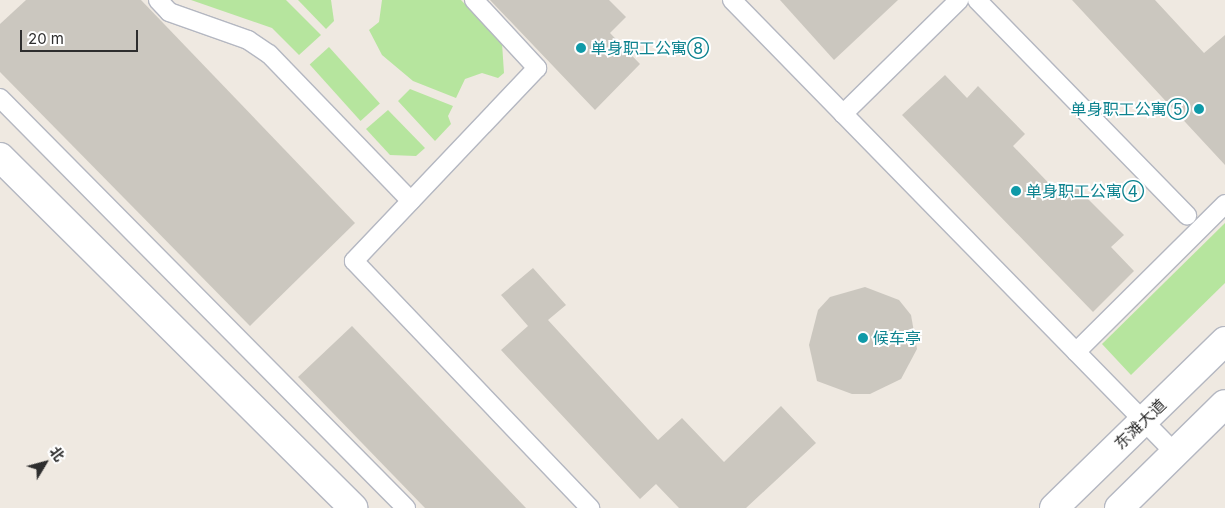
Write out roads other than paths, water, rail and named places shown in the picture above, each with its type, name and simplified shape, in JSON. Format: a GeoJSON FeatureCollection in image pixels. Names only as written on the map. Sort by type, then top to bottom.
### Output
{"type":"FeatureCollection","features":[{"type":"Feature","properties":{"kind":"street"},"geometry":{"type":"LineString","coordinates":[[0,157],[353,508]]}},
{"type":"Feature","properties":{"kind":"street","name":"东滩大道"},"geometry":{"type":"LineString","coordinates":[[1054,508],[1225,341]]}},
{"type":"Feature","properties":{"kind":"street"},"geometry":{"type":"LineString","coordinates":[[1119,508],[1225,404]]}},
{"type":"Feature","properties":{"kind":"lane"},"geometry":{"type":"LineString","coordinates":[[158,0],[169,12],[248,40],[269,54],[411,201]]}},
{"type":"Feature","properties":{"kind":"lane"},"geometry":{"type":"LineString","coordinates":[[474,0],[537,68],[354,261],[590,508]]}},
{"type":"Feature","properties":{"kind":"lane"},"geometry":{"type":"LineString","coordinates":[[732,0],[1175,453]]}},
{"type":"Feature","properties":{"kind":"lane"},"geometry":{"type":"LineString","coordinates":[[843,114],[960,0]]}},
{"type":"Feature","properties":{"kind":"lane"},"geometry":{"type":"LineString","coordinates":[[977,0],[1187,215]]}},
{"type":"Feature","properties":{"kind":"lane"},"geometry":{"type":"LineString","coordinates":[[0,98],[406,508]]}},
{"type":"Feature","properties":{"kind":"lane"},"geometry":{"type":"LineString","coordinates":[[1076,352],[1225,204]]}},
{"type":"Feature","properties":{"kind":"place","name":"单身职工公寓⑧"},"geometry":{"type":"Point","coordinates":[581,48]}},
{"type":"Feature","properties":{"kind":"place","name":"单身职工公寓⑤"},"geometry":{"type":"Point","coordinates":[1199,109]}},
{"type":"Feature","properties":{"kind":"place","name":"单身职工公寓④"},"geometry":{"type":"Point","coordinates":[1016,191]}},
{"type":"Feature","properties":{"kind":"place","name":"候车亭"},"geometry":{"type":"Point","coordinates":[863,338]}}]}
